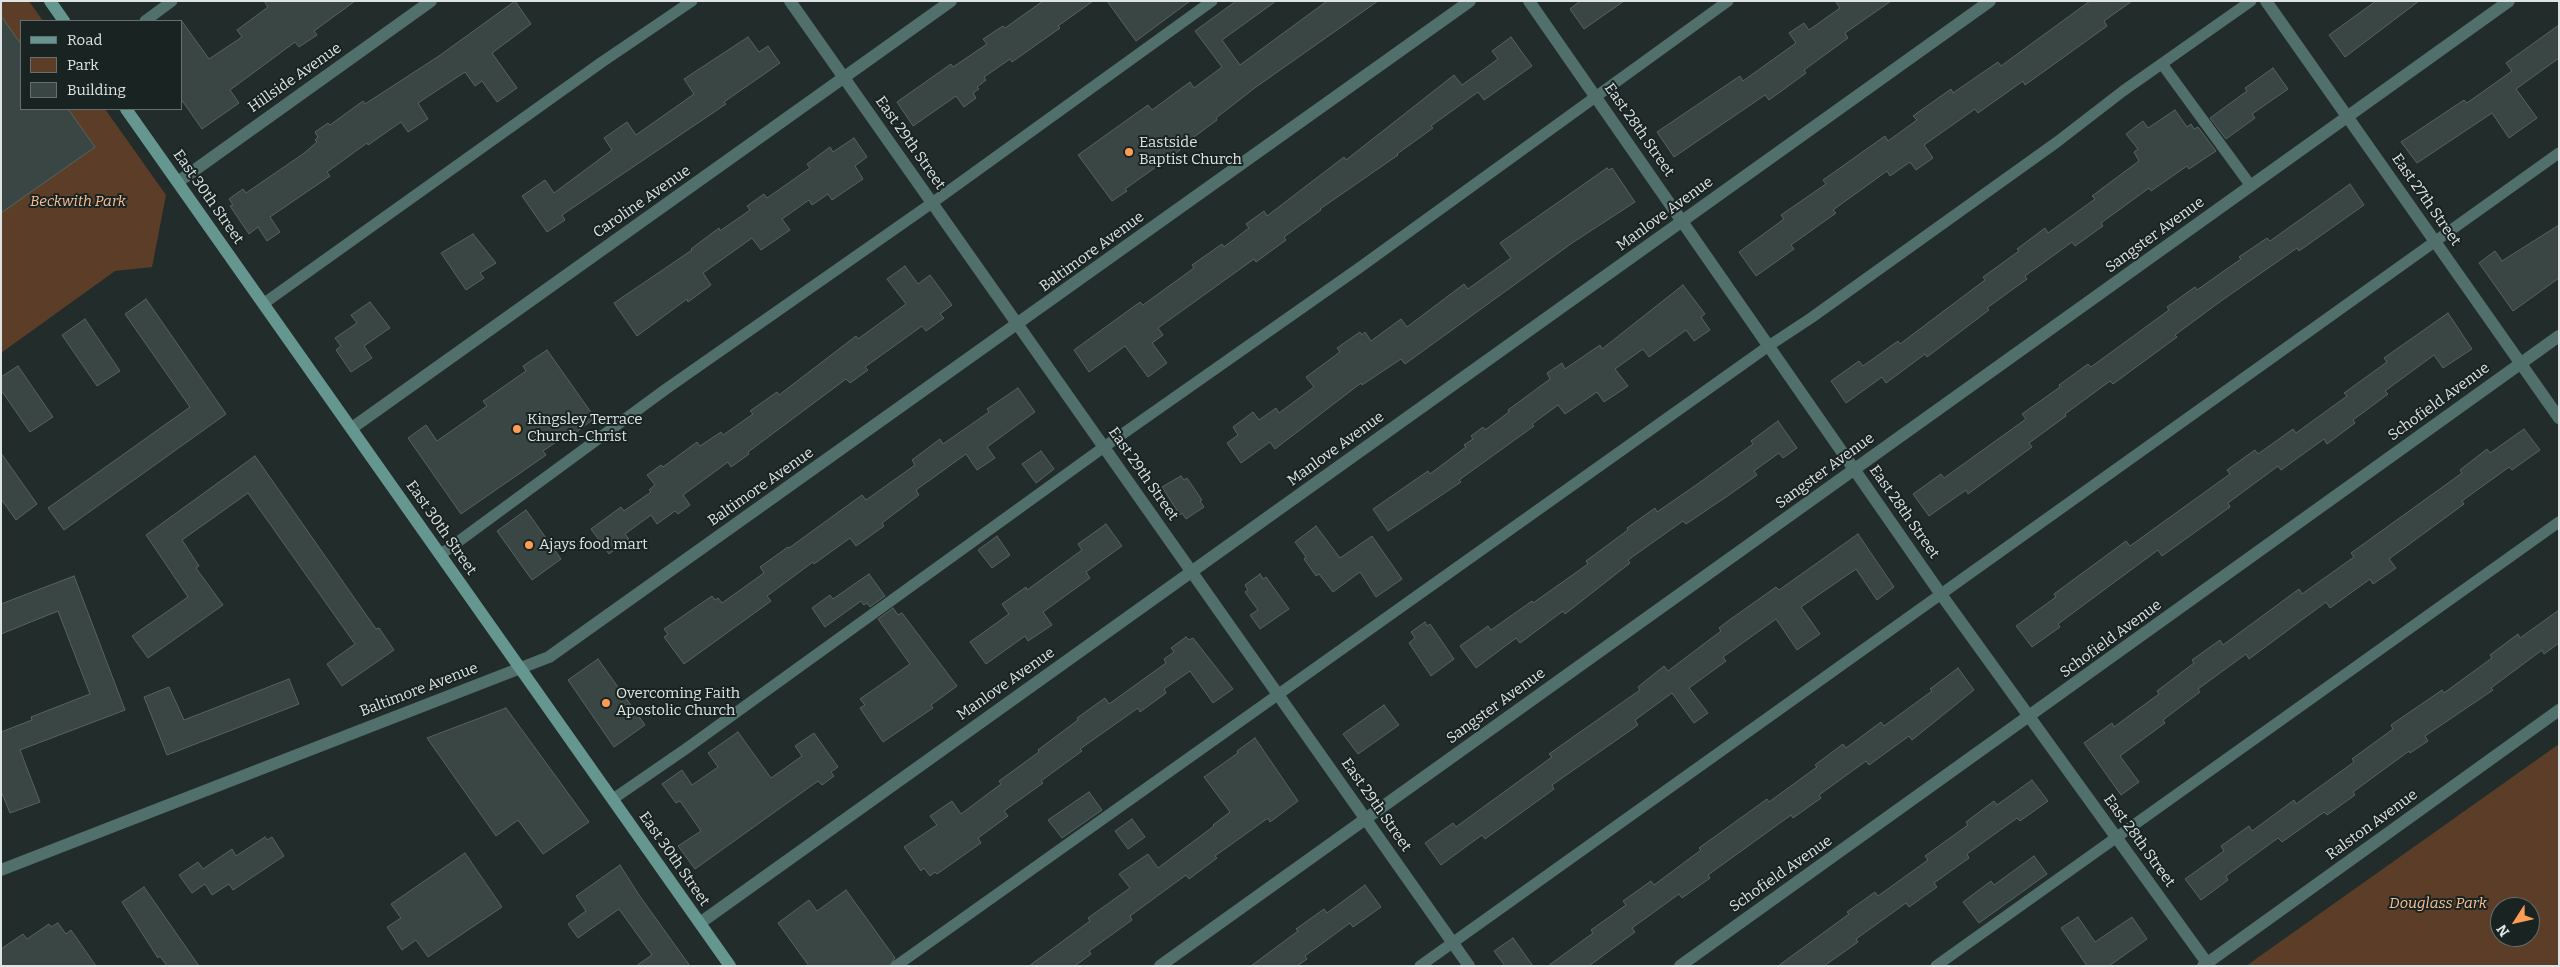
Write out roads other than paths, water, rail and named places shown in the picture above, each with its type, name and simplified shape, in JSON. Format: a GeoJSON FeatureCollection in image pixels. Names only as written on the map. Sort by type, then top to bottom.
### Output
{"type":"FeatureCollection","features":[{"type":"Feature","properties":{"kind":"main road"},"geometry":{"type":"LineString","coordinates":[[50,1],[63,20]]}},
{"type":"Feature","properties":{"kind":"main road","name":"East 30th Street"},"geometry":{"type":"LineString","coordinates":[[127,110],[730,966]]}},
{"type":"Feature","properties":{"kind":"street","name":"Hillside Avenue"},"geometry":{"type":"LineString","coordinates":[[178,182],[431,1]]}},
{"type":"Feature","properties":{"kind":"street","name":"East 29th Street"},"geometry":{"type":"LineString","coordinates":[[790,1],[1469,966]]}},
{"type":"Feature","properties":{"kind":"street","name":"Caroline Avenue"},"geometry":{"type":"LineString","coordinates":[[352,428],[951,1]]}},
{"type":"Feature","properties":{"kind":"street","name":"Baltimore Avenue"},"geometry":{"type":"LineString","coordinates":[[1,870],[549,657],[1018,325],[1470,1]]}},
{"type":"Feature","properties":{"kind":"street","name":"East 28th Street"},"geometry":{"type":"LineString","coordinates":[[1529,1],[1940,592],[2116,836],[2205,964]]}},
{"type":"Feature","properties":{"kind":"street","name":"Manlove Avenue"},"geometry":{"type":"LineString","coordinates":[[700,923],[1990,1]]}},
{"type":"Feature","properties":{"kind":"street","name":"East 27th Street"},"geometry":{"type":"LineString","coordinates":[[2266,1],[2559,418]]}},
{"type":"Feature","properties":{"kind":"street","name":"Sangster Avenue"},"geometry":{"type":"LineString","coordinates":[[1160,966],[2509,1]]}},
{"type":"Feature","properties":{"kind":"street","name":"Schofield Avenue"},"geometry":{"type":"LineString","coordinates":[[1680,966],[2559,336]]}},
{"type":"Feature","properties":{"kind":"street","name":"Ralston Avenue"},"geometry":{"type":"LineString","coordinates":[[2205,964],[2559,710]]}},
{"type":"Feature","properties":{"kind":"lane"},"geometry":{"type":"LineString","coordinates":[[146,20],[172,1]]}},
{"type":"Feature","properties":{"kind":"lane"},"geometry":{"type":"LineString","coordinates":[[263,304],[594,68],[692,1]]}},
{"type":"Feature","properties":{"kind":"lane"},"geometry":{"type":"LineString","coordinates":[[440,555],[674,383],[932,203],[1212,1]]}},
{"type":"Feature","properties":{"kind":"lane"},"geometry":{"type":"LineString","coordinates":[[612,799],[687,748],[1104,447],[1367,263],[1728,1]]}},
{"type":"Feature","properties":{"kind":"lane"},"geometry":{"type":"LineString","coordinates":[[896,966],[1279,696],[1770,345],[1812,318],[2251,1]]}},
{"type":"Feature","properties":{"kind":"lane"},"geometry":{"type":"LineString","coordinates":[[2162,64],[2251,186]]}},
{"type":"Feature","properties":{"kind":"lane"},"geometry":{"type":"LineString","coordinates":[[1420,966],[1940,592],[2195,414],[2434,240],[2559,153]]}},
{"type":"Feature","properties":{"kind":"lane"},"geometry":{"type":"LineString","coordinates":[[1936,966],[2559,522]]}},
{"type":"Feature","properties":{"kind":"place","name":"Eastside Baptist Church"},"geometry":{"type":"Point","coordinates":[1129,152]}},
{"type":"Feature","properties":{"kind":"place","name":"Kingsley Terrace Church-Christ"},"geometry":{"type":"Point","coordinates":[517,429]}},
{"type":"Feature","properties":{"kind":"place","name":"Ajays food mart"},"geometry":{"type":"Point","coordinates":[529,545]}},
{"type":"Feature","properties":{"kind":"place","name":"Overcoming Faith Apostolic Church"},"geometry":{"type":"Point","coordinates":[606,703]}},
{"type":"Feature","properties":{"kind":"park label","name":"Beckwith Park"},"geometry":{"type":"Point","coordinates":[78,202]}},
{"type":"Feature","properties":{"kind":"park label","name":"Douglass Park"},"geometry":{"type":"Point","coordinates":[2438,904]}}]}
